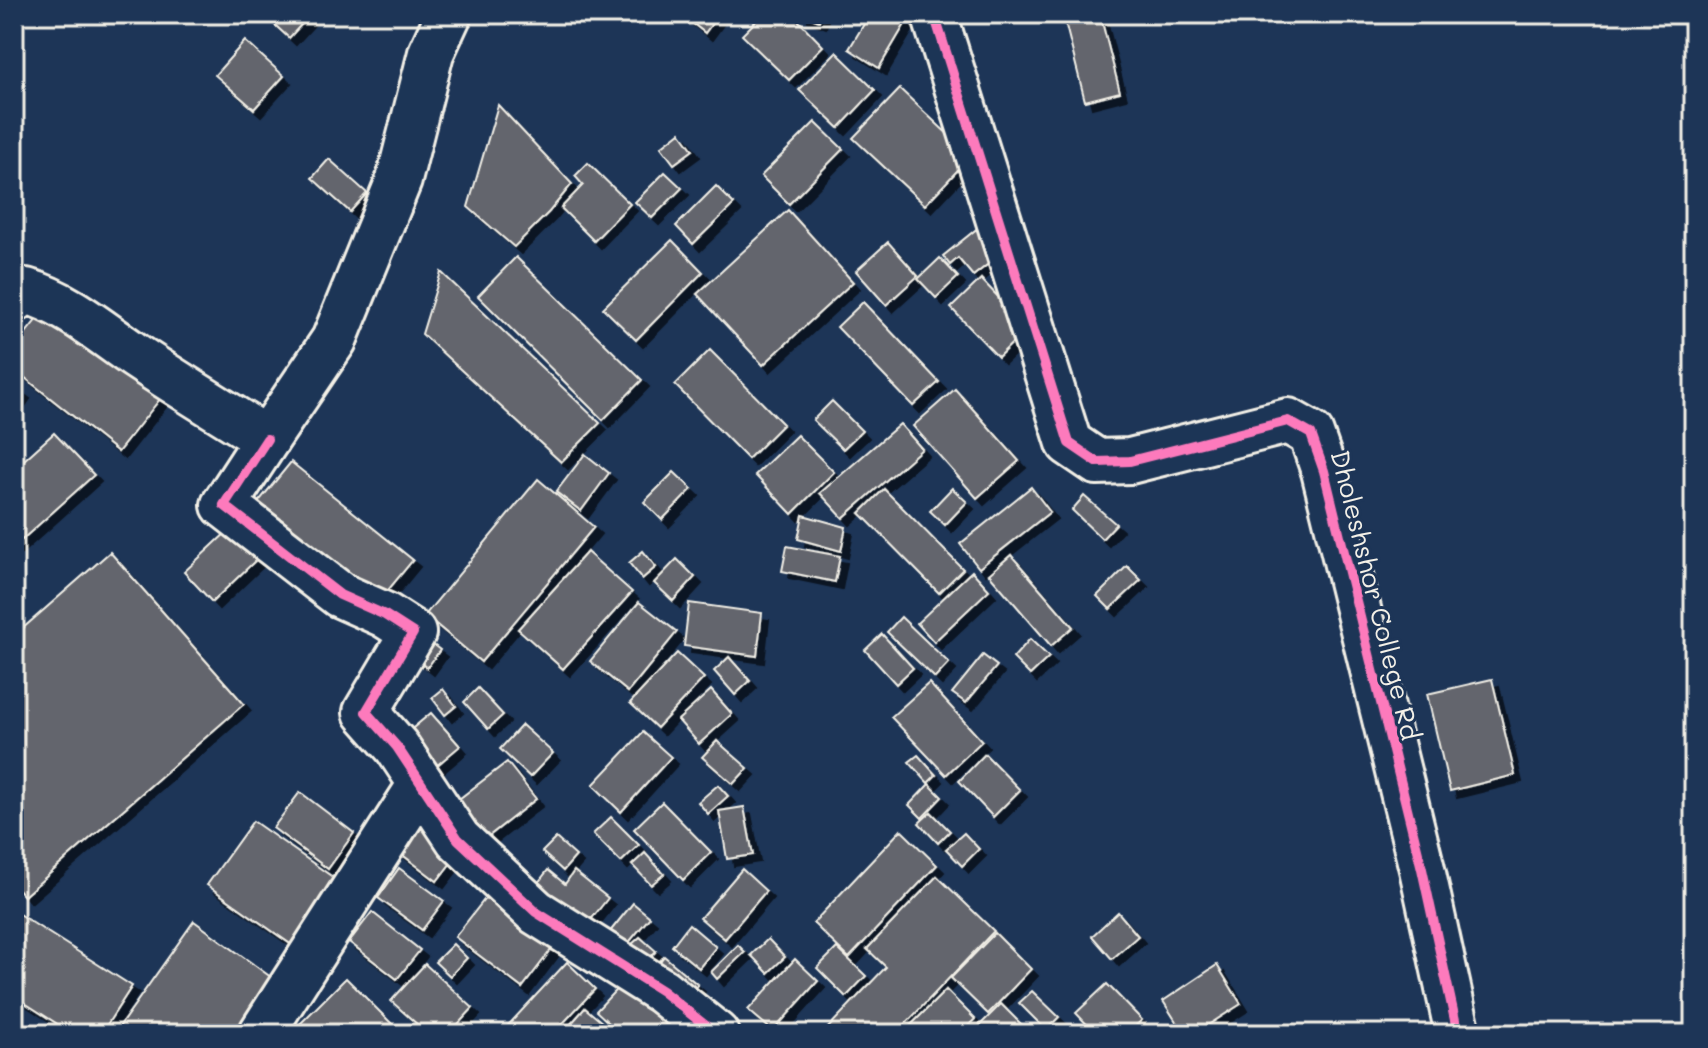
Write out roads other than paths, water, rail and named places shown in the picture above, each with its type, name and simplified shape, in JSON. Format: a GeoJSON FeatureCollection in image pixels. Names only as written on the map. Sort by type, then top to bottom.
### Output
{"type":"FeatureCollection","features":[{"type":"Feature","properties":{"kind":"street"},"geometry":{"type":"LineString","coordinates":[[449,14],[431,53],[399,180],[334,340],[224,505],[340,595],[385,615],[413,633],[366,712],[397,747],[458,839],[536,912],[662,991],[716,1034]]}},
{"type":"Feature","properties":{"kind":"street","name":"Dholeshshor College Rd"},"geometry":{"type":"LineString","coordinates":[[934,14],[1069,443],[1097,462],[1130,461],[1288,421],[1311,434],[1324,471],[1411,823],[1458,1034]]}},
{"type":"Feature","properties":{"kind":"street"},"geometry":{"type":"LineString","coordinates":[[14,300],[26,291],[42,295],[267,439]]}},
{"type":"Feature","properties":{"kind":"street"},"geometry":{"type":"LineString","coordinates":[[261,1034],[421,784]]}}]}
